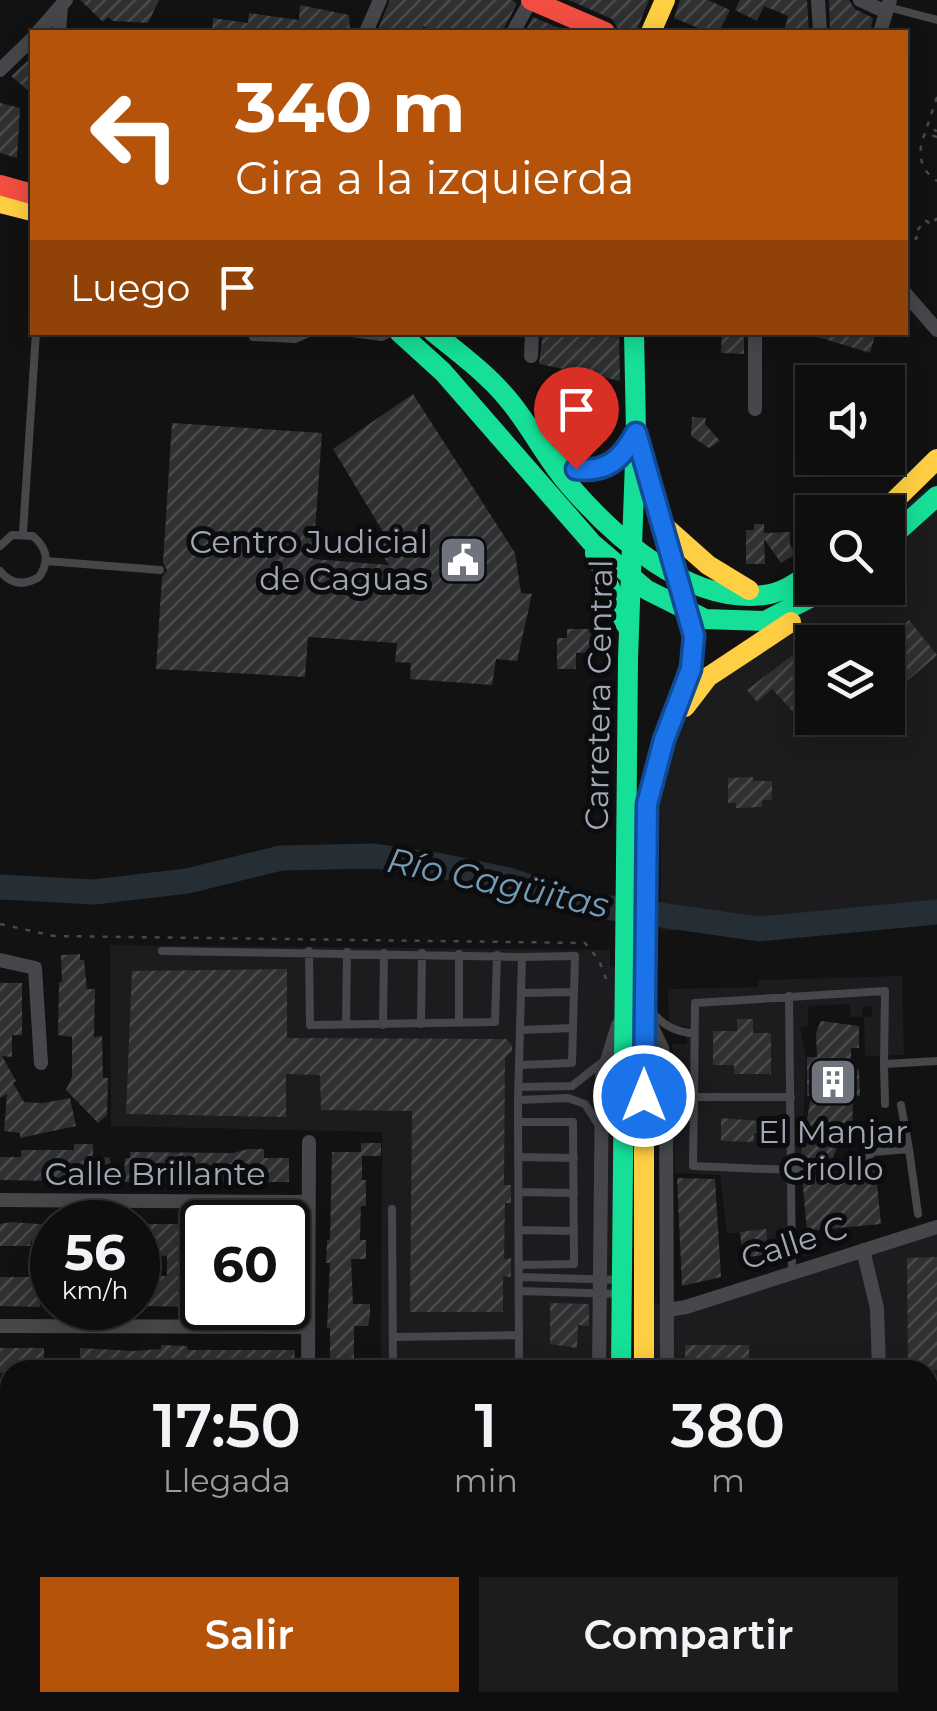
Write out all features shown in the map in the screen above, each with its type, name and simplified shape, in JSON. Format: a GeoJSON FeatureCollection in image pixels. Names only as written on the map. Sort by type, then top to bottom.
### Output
{"type":"FeatureCollection","features":[{"type":"Feature","properties":{"kind":"main road"},"geometry":{"type":"LineString","coordinates":[[531,0],[600,30]]}},
{"type":"Feature","properties":{"kind":"main road"},"geometry":{"type":"LineString","coordinates":[[652,30],[665,0]]}},
{"type":"Feature","properties":{"kind":"main road"},"geometry":{"type":"LineString","coordinates":[[0,185],[30,193]]}},
{"type":"Feature","properties":{"kind":"main road"},"geometry":{"type":"LineString","coordinates":[[0,203],[30,210]]}},
{"type":"Feature","properties":{"kind":"main road"},"geometry":{"type":"LineString","coordinates":[[401,335],[419,346],[460,387],[502,444],[592,546],[632,579],[688,612],[710,620],[750,624],[780,619],[806,605]]}},
{"type":"Feature","properties":{"kind":"main road"},"geometry":{"type":"LineString","coordinates":[[436,335],[506,396],[570,485],[632,544],[710,589],[761,596],[795,584]]}},
{"type":"Feature","properties":{"kind":"main road"},"geometry":{"type":"LineString","coordinates":[[548,456],[576,469],[602,469],[623,455],[636,433],[634,335]]}},
{"type":"Feature","properties":{"kind":"main road","name":"Carretera Central"},"geometry":{"type":"LineString","coordinates":[[636,433],[678,574],[694,652],[636,834]]}},
{"type":"Feature","properties":{"kind":"main road","name":"Carretera Central"},"geometry":{"type":"LineString","coordinates":[[636,433],[630,644],[644,1131],[644,1360]]}},
{"type":"Feature","properties":{"kind":"main road"},"geometry":{"type":"LineString","coordinates":[[900,495],[937,459]]}},
{"type":"Feature","properties":{"kind":"main road"},"geometry":{"type":"LineString","coordinates":[[905,525],[937,496]]}},
{"type":"Feature","properties":{"kind":"main road"},"geometry":{"type":"LineString","coordinates":[[663,524],[708,565],[761,596]]}},
{"type":"Feature","properties":{"kind":"main road"},"geometry":{"type":"LineString","coordinates":[[592,546],[613,590],[630,644]]}},
{"type":"Feature","properties":{"kind":"main road"},"geometry":{"type":"LineString","coordinates":[[664,740],[708,677],[802,614],[810,605]]}},
{"type":"Feature","properties":{"kind":"main road","name":"Carretera Central"},"geometry":{"type":"LineString","coordinates":[[620,1360],[611,1286],[626,1001],[639,973]]}},
{"type":"Feature","properties":{"kind":"main road"},"geometry":{"type":"LineString","coordinates":[[644,1131],[667,1109]]}},
{"type":"Feature","properties":{"kind":"street"},"geometry":{"type":"LineString","coordinates":[[367,30],[380,0]]}},
{"type":"Feature","properties":{"kind":"street"},"geometry":{"type":"LineString","coordinates":[[514,30],[531,0]]}},
{"type":"Feature","properties":{"kind":"street"},"geometry":{"type":"LineString","coordinates":[[818,0],[820,30]]}},
{"type":"Feature","properties":{"kind":"street"},"geometry":{"type":"LineString","coordinates":[[860,0],[888,6],[881,30]]}},
{"type":"Feature","properties":{"kind":"street"},"geometry":{"type":"LineString","coordinates":[[40,30],[64,2]]}},
{"type":"Feature","properties":{"kind":"street"},"geometry":{"type":"LineString","coordinates":[[59,30],[64,2]]}},
{"type":"Feature","properties":{"kind":"street"},"geometry":{"type":"LineString","coordinates":[[0,70],[30,41]]}},
{"type":"Feature","properties":{"kind":"street"},"geometry":{"type":"LineString","coordinates":[[908,297],[937,330]]}},
{"type":"Feature","properties":{"kind":"street"},"geometry":{"type":"LineString","coordinates":[[754,409],[756,335]]}},
{"type":"Feature","properties":{"kind":"street"},"geometry":{"type":"LineString","coordinates":[[531,356],[534,338]]}},
{"type":"Feature","properties":{"kind":"street"},"geometry":{"type":"LineString","coordinates":[[0,960],[35,968],[41,1063]]}},
{"type":"Feature","properties":{"kind":"street"},"geometry":{"type":"LineString","coordinates":[[639,973],[650,1024],[664,1058],[667,1360]]}},
{"type":"Feature","properties":{"kind":"street"},"geometry":{"type":"LineString","coordinates":[[600,1360],[611,1286],[602,1077],[626,1001]]}},
{"type":"Feature","properties":{"kind":"street"},"geometry":{"type":"LineString","coordinates":[[309,1142],[309,1200]]}},
{"type":"Feature","properties":{"kind":"street","name":"Calle Brillante"},"geometry":{"type":"LineString","coordinates":[[0,1200],[180,1201]]}},
{"type":"Feature","properties":{"kind":"street","name":"Calle C"},"geometry":{"type":"LineString","coordinates":[[668,1310],[937,1227]]}},
{"type":"Feature","properties":{"kind":"street"},"geometry":{"type":"LineString","coordinates":[[863,1250],[876,1308],[879,1360]]}},
{"type":"Feature","properties":{"kind":"street"},"geometry":{"type":"LineString","coordinates":[[0,1326],[180,1327]]}},
{"type":"Feature","properties":{"kind":"street"},"geometry":{"type":"LineString","coordinates":[[308,1330],[308,1360]]}},
{"type":"Feature","properties":{"kind":"lane"},"geometry":{"type":"LineString","coordinates":[[888,6],[937,20]]}},
{"type":"Feature","properties":{"kind":"lane"},"geometry":{"type":"LineString","coordinates":[[23,533],[36,335]]}},
{"type":"Feature","properties":{"kind":"lane"},"geometry":{"type":"LineString","coordinates":[[253,337],[294,339],[308,335]]}},
{"type":"Feature","properties":{"kind":"lane"},"geometry":{"type":"LineString","coordinates":[[0,546],[12,535],[23,533],[40,542],[46,561],[39,577],[23,584],[0,571]]}},
{"type":"Feature","properties":{"kind":"lane"},"geometry":{"type":"LineString","coordinates":[[46,561],[160,570]]}},
{"type":"Feature","properties":{"kind":"lane"},"geometry":{"type":"LineString","coordinates":[[162,951],[576,956],[572,1063],[520,1066]]}},
{"type":"Feature","properties":{"kind":"lane"},"geometry":{"type":"LineString","coordinates":[[309,952],[310,1024],[346,1025],[495,1022],[497,955]]}},
{"type":"Feature","properties":{"kind":"lane"},"geometry":{"type":"LineString","coordinates":[[346,1025],[347,952]]}},
{"type":"Feature","properties":{"kind":"lane"},"geometry":{"type":"LineString","coordinates":[[383,1024],[384,953]]}},
{"type":"Feature","properties":{"kind":"lane"},"geometry":{"type":"LineString","coordinates":[[421,1024],[422,953]]}},
{"type":"Feature","properties":{"kind":"lane"},"geometry":{"type":"LineString","coordinates":[[458,1023],[459,954]]}},
{"type":"Feature","properties":{"kind":"lane"},"geometry":{"type":"LineString","coordinates":[[519,1360],[518,1086],[522,956]]}},
{"type":"Feature","properties":{"kind":"lane"},"geometry":{"type":"LineString","coordinates":[[885,1104],[885,991],[695,1003],[693,1166],[791,1170],[863,1162],[873,1152],[909,1149]]}},
{"type":"Feature","properties":{"kind":"lane"},"geometry":{"type":"LineString","coordinates":[[522,993],[574,992]]}},
{"type":"Feature","properties":{"kind":"lane"},"geometry":{"type":"LineString","coordinates":[[789,996],[792,1273]]}},
{"type":"Feature","properties":{"kind":"lane"},"geometry":{"type":"LineString","coordinates":[[648,1007],[674,1032],[695,1034]]}},
{"type":"Feature","properties":{"kind":"lane"},"geometry":{"type":"LineString","coordinates":[[521,1030],[573,1028]]}},
{"type":"Feature","properties":{"kind":"lane"},"geometry":{"type":"LineString","coordinates":[[518,1086],[572,1086],[608,1057]]}},
{"type":"Feature","properties":{"kind":"lane"},"geometry":{"type":"LineString","coordinates":[[884,1064],[937,1061]]}},
{"type":"Feature","properties":{"kind":"lane"},"geometry":{"type":"LineString","coordinates":[[694,1097],[791,1098]]}},
{"type":"Feature","properties":{"kind":"lane"},"geometry":{"type":"LineString","coordinates":[[518,1100],[568,1098],[585,1104],[602,1130]]}},
{"type":"Feature","properties":{"kind":"lane"},"geometry":{"type":"LineString","coordinates":[[901,1105],[918,1214]]}},
{"type":"Feature","properties":{"kind":"lane"},"geometry":{"type":"LineString","coordinates":[[518,1122],[574,1122],[574,1264],[520,1264]]}},
{"type":"Feature","properties":{"kind":"lane"},"geometry":{"type":"LineString","coordinates":[[518,1157],[574,1158]]}},
{"type":"Feature","properties":{"kind":"lane"},"geometry":{"type":"LineString","coordinates":[[518,1192],[574,1192]]}},
{"type":"Feature","properties":{"kind":"lane"},"geometry":{"type":"LineString","coordinates":[[392,1209],[393,1360]]}},
{"type":"Feature","properties":{"kind":"lane"},"geometry":{"type":"LineString","coordinates":[[519,1230],[574,1231]]}},
{"type":"Feature","properties":{"kind":"lane"},"geometry":{"type":"LineString","coordinates":[[520,1277],[644,1287]]}},
{"type":"Feature","properties":{"kind":"lane"},"geometry":{"type":"LineString","coordinates":[[520,1291],[644,1287]]}},
{"type":"Feature","properties":{"kind":"lane"},"geometry":{"type":"LineString","coordinates":[[394,1338],[519,1335]]}},
{"type":"Feature","properties":{"kind":"path"},"geometry":{"type":"LineString","coordinates":[[937,97],[927,127],[937,131]]}},
{"type":"Feature","properties":{"kind":"path"},"geometry":{"type":"LineString","coordinates":[[937,137],[925,133],[920,153],[926,172],[937,181]]}},
{"type":"Feature","properties":{"kind":"path"},"geometry":{"type":"LineString","coordinates":[[908,240],[917,238],[914,236],[925,220],[932,225],[937,218]]}},
{"type":"Feature","properties":{"kind":"shaded area"},"geometry":{"type":"Polygon","coordinates":[[[937,485],[937,919],[661,931],[660,799],[683,706],[796,605],[905,605],[905,507],[937,485]]]}},
{"type":"Feature","properties":{"kind":"shaded area"},"geometry":{"type":"Polygon","coordinates":[[[110,945],[610,950],[610,966],[617,967],[614,1360],[381,1360],[382,1132],[111,1126],[110,945]]]}},
{"type":"Feature","properties":{"kind":"shaded area"},"geometry":{"type":"Polygon","coordinates":[[[902,976],[904,1055],[865,1056],[864,1017],[872,1016],[871,1006],[862,1007],[862,1017],[851,1017],[849,1004],[808,1006],[808,1026],[800,1027],[806,1057],[801,1176],[792,1180],[794,1242],[809,1241],[810,1256],[766,1257],[766,1233],[727,1233],[720,1175],[675,1173],[672,1044],[687,1044],[687,1026],[669,1026],[668,989],[758,987],[759,980],[902,976]]]}},
{"type":"Feature","properties":{"kind":"shaded area"},"geometry":{"type":"Polygon","coordinates":[[[937,1226],[937,1360],[633,1360],[633,1297],[670,1307],[937,1226]]]}},
{"type":"Feature","properties":{"kind":"building"},"geometry":{"type":"Polygon","coordinates":[[[80,0],[159,0],[148,23],[113,21],[108,17],[103,22],[80,0]]]}},
{"type":"Feature","properties":{"kind":"building"},"geometry":{"type":"Polygon","coordinates":[[[390,0],[512,0],[517,4],[503,30],[433,30],[422,26],[422,30],[378,30],[390,0]]]}},
{"type":"Feature","properties":{"kind":"building"},"geometry":{"type":"Polygon","coordinates":[[[569,0],[649,0],[637,30],[619,30],[612,19],[569,0]]]}},
{"type":"Feature","properties":{"kind":"building"},"geometry":{"type":"Polygon","coordinates":[[[680,0],[708,0],[730,10],[720,30],[703,30],[674,18],[680,0]]]}},
{"type":"Feature","properties":{"kind":"building"},"geometry":{"type":"Polygon","coordinates":[[[740,0],[807,0],[809,30],[784,30],[788,16],[764,6],[757,21],[735,10],[740,0]]]}},
{"type":"Feature","properties":{"kind":"building"},"geometry":{"type":"Polygon","coordinates":[[[829,0],[849,0],[855,9],[873,18],[870,30],[830,30],[829,0]]]}},
{"type":"Feature","properties":{"kind":"building"},"geometry":{"type":"Polygon","coordinates":[[[300,5],[349,15],[350,30],[212,30],[213,18],[248,23],[249,13],[299,20],[300,5]]]}},
{"type":"Feature","properties":{"kind":"building"},"geometry":{"type":"Polygon","coordinates":[[[533,17],[563,30],[526,30],[533,17]]]}},
{"type":"Feature","properties":{"kind":"building"},"geometry":{"type":"Polygon","coordinates":[[[30,59],[30,92],[11,76],[30,59]]]}},
{"type":"Feature","properties":{"kind":"building"},"geometry":{"type":"Polygon","coordinates":[[[0,103],[20,108],[17,158],[0,153],[0,103]]]}},
{"type":"Feature","properties":{"kind":"building"},"geometry":{"type":"Polygon","coordinates":[[[543,335],[619,335],[620,381],[539,364],[543,335]]]}},
{"type":"Feature","properties":{"kind":"building"},"geometry":{"type":"Polygon","coordinates":[[[722,335],[744,335],[744,354],[721,353],[722,335]]]}},
{"type":"Feature","properties":{"kind":"building"},"geometry":{"type":"Polygon","coordinates":[[[811,335],[875,335],[870,353],[811,335]]]}},
{"type":"Feature","properties":{"kind":"building"},"geometry":{"type":"Polygon","coordinates":[[[413,394],[515,553],[521,593],[532,594],[517,661],[496,659],[492,685],[410,679],[411,663],[395,662],[397,643],[308,637],[305,677],[156,669],[162,577],[167,570],[163,563],[172,423],[322,433],[313,559],[389,565],[374,541],[385,535],[333,449],[413,394]]]}},
{"type":"Feature","properties":{"kind":"building"},"geometry":{"type":"Polygon","coordinates":[[[692,417],[706,418],[705,424],[720,441],[709,448],[691,436],[692,417]]]}},
{"type":"Feature","properties":{"kind":"building"},"geometry":{"type":"Polygon","coordinates":[[[754,524],[764,524],[764,533],[790,532],[795,555],[781,563],[764,539],[765,564],[746,564],[746,530],[754,530],[754,524]]]}},
{"type":"Feature","properties":{"kind":"building"},"geometry":{"type":"Polygon","coordinates":[[[909,620],[937,655],[905,683],[905,625],[909,620]]]}},
{"type":"Feature","properties":{"kind":"building"},"geometry":{"type":"Polygon","coordinates":[[[567,629],[607,629],[608,652],[576,653],[576,669],[557,669],[557,638],[567,638],[567,629]]]}},
{"type":"Feature","properties":{"kind":"building"},"geometry":{"type":"Polygon","coordinates":[[[795,653],[795,714],[772,689],[757,702],[747,690],[795,653]]]}},
{"type":"Feature","properties":{"kind":"building"},"geometry":{"type":"Polygon","coordinates":[[[753,777],[753,781],[772,781],[772,800],[762,800],[762,807],[736,808],[736,803],[728,803],[728,778],[753,777]]]}},
{"type":"Feature","properties":{"kind":"building"},"geometry":{"type":"Polygon","coordinates":[[[80,954],[87,989],[95,989],[94,1037],[102,1036],[103,1078],[108,1078],[107,1115],[98,1123],[66,1090],[72,1077],[72,1037],[58,1035],[61,955],[80,954]]]}},
{"type":"Feature","properties":{"kind":"building"},"geometry":{"type":"Polygon","coordinates":[[[287,969],[287,1038],[506,1039],[512,1045],[505,1058],[504,1185],[511,1185],[511,1203],[505,1203],[504,1259],[511,1258],[511,1277],[503,1276],[503,1312],[410,1312],[412,1111],[321,1110],[320,1075],[286,1074],[286,1117],[126,1114],[132,971],[287,969]]]}},
{"type":"Feature","properties":{"kind":"building"},"geometry":{"type":"Polygon","coordinates":[[[0,983],[22,983],[22,1035],[12,1035],[12,1057],[2,1056],[16,1081],[13,1083],[24,1102],[70,1098],[76,1126],[20,1138],[20,1133],[4,1131],[7,1094],[0,1098],[0,983]]]}},
{"type":"Feature","properties":{"kind":"building"},"geometry":{"type":"Polygon","coordinates":[[[737,1019],[753,1019],[753,1033],[771,1033],[771,1074],[734,1074],[734,1065],[713,1065],[713,1031],[737,1031],[737,1019]]]}},
{"type":"Feature","properties":{"kind":"building"},"geometry":{"type":"Polygon","coordinates":[[[821,1021],[859,1026],[859,1048],[851,1048],[851,1069],[859,1069],[860,1096],[853,1096],[852,1131],[843,1131],[833,1158],[800,1161],[811,1096],[807,1096],[807,1057],[817,1057],[816,1033],[821,1021]]]}},
{"type":"Feature","properties":{"kind":"building"},"geometry":{"type":"Polygon","coordinates":[[[721,1118],[759,1121],[759,1133],[754,1133],[754,1142],[721,1141],[721,1118]]]}},
{"type":"Feature","properties":{"kind":"building"},"geometry":{"type":"Polygon","coordinates":[[[361,1143],[381,1143],[381,1156],[362,1156],[366,1206],[361,1206],[360,1240],[366,1240],[366,1259],[351,1259],[353,1304],[370,1304],[370,1315],[368,1326],[354,1326],[354,1360],[330,1360],[330,1263],[326,1263],[332,1152],[361,1152],[361,1143]]]}},
{"type":"Feature","properties":{"kind":"building"},"geometry":{"type":"Polygon","coordinates":[[[74,1144],[93,1144],[93,1156],[110,1158],[112,1182],[0,1180],[0,1157],[21,1157],[21,1150],[74,1150],[74,1144]]]}},
{"type":"Feature","properties":{"kind":"building"},"geometry":{"type":"Polygon","coordinates":[[[264,1149],[264,1158],[289,1158],[289,1182],[239,1188],[239,1183],[124,1182],[125,1158],[130,1158],[130,1152],[233,1153],[264,1149]]]}},
{"type":"Feature","properties":{"kind":"building"},"geometry":{"type":"Polygon","coordinates":[[[875,1164],[881,1224],[807,1231],[802,1176],[864,1169],[875,1164]]]}},
{"type":"Feature","properties":{"kind":"building"},"geometry":{"type":"Polygon","coordinates":[[[677,1178],[715,1179],[721,1277],[682,1286],[677,1178]]]}},
{"type":"Feature","properties":{"kind":"building"},"geometry":{"type":"Polygon","coordinates":[[[30,1223],[30,1246],[0,1246],[0,1224],[30,1223]]]}},
{"type":"Feature","properties":{"kind":"building"},"geometry":{"type":"Polygon","coordinates":[[[160,1224],[180,1224],[180,1307],[160,1306],[160,1276],[167,1276],[167,1256],[160,1256],[160,1224]]]}},
{"type":"Feature","properties":{"kind":"building"},"geometry":{"type":"Polygon","coordinates":[[[766,1229],[769,1255],[743,1257],[740,1232],[766,1229]]]}},
{"type":"Feature","properties":{"kind":"building"},"geometry":{"type":"Polygon","coordinates":[[[937,1257],[937,1360],[908,1360],[907,1258],[937,1257]]]}},
{"type":"Feature","properties":{"kind":"building"},"geometry":{"type":"Polygon","coordinates":[[[29,1273],[30,1307],[0,1306],[0,1277],[29,1277],[29,1273]]]}},
{"type":"Feature","properties":{"kind":"building"},"geometry":{"type":"Polygon","coordinates":[[[550,1303],[589,1304],[589,1326],[578,1325],[577,1348],[550,1344],[550,1303]]]}},
{"type":"Feature","properties":{"kind":"building"},"geometry":{"type":"Polygon","coordinates":[[[161,1345],[187,1346],[188,1350],[295,1350],[294,1360],[0,1360],[0,1348],[44,1348],[44,1358],[80,1358],[80,1348],[161,1349],[161,1345]]]}},
{"type":"Feature","properties":{"kind":"building"},"geometry":{"type":"Polygon","coordinates":[[[685,1345],[749,1345],[749,1360],[685,1360],[685,1345]]]}},
{"type":"Feature","properties":{"kind":"building"},"geometry":{"type":"Polygon","coordinates":[[[855,1358],[855,1360],[772,1360],[855,1358]]]}},
{"type":"Feature","properties":{"kind":"waterway","name":"Río Cagüitas"},"geometry":{"type":"LineString","coordinates":[[0,887],[94,892],[187,881],[281,858],[374,856],[509,880],[577,903],[759,929],[937,912]]}},
{"type":"Feature","properties":{"kind":"traffic: fast"},"geometry":{"type":"LineString","coordinates":[[402,335],[443,372],[592,543],[647,590],[705,619],[765,621],[796,605]]}},
{"type":"Feature","properties":{"kind":"traffic: fast"},"geometry":{"type":"LineString","coordinates":[[437,335],[499,389],[561,476],[588,506],[656,564],[709,590],[736,595],[764,595],[795,583]]}},
{"type":"Feature","properties":{"kind":"traffic: fast"},"geometry":{"type":"LineString","coordinates":[[621,1360],[628,659],[636,433],[634,335]]}},
{"type":"Feature","properties":{"kind":"traffic: fast"},"geometry":{"type":"LineString","coordinates":[[550,456],[576,467],[598,469],[616,459],[634,436]]}},
{"type":"Feature","properties":{"kind":"traffic: fast"},"geometry":{"type":"LineString","coordinates":[[642,451],[688,612],[694,651],[652,784],[645,834],[644,1112]]}},
{"type":"Feature","properties":{"kind":"traffic: fast"},"geometry":{"type":"LineString","coordinates":[[905,525],[937,496]]}},
{"type":"Feature","properties":{"kind":"traffic: fast"},"geometry":{"type":"LineString","coordinates":[[595,553],[626,625]]}},
{"type":"Feature","properties":{"kind":"traffic: slow"},"geometry":{"type":"LineString","coordinates":[[652,30],[665,0]]}},
{"type":"Feature","properties":{"kind":"traffic: slow"},"geometry":{"type":"LineString","coordinates":[[0,203],[30,210]]}},
{"type":"Feature","properties":{"kind":"traffic: slow"},"geometry":{"type":"LineString","coordinates":[[900,495],[937,459]]}},
{"type":"Feature","properties":{"kind":"traffic: slow"},"geometry":{"type":"LineString","coordinates":[[663,525],[708,565],[749,590]]}},
{"type":"Feature","properties":{"kind":"traffic: slow"},"geometry":{"type":"LineString","coordinates":[[685,707],[708,677],[791,622]]}},
{"type":"Feature","properties":{"kind":"traffic: slow"},"geometry":{"type":"LineString","coordinates":[[644,1131],[667,1109]]}},
{"type":"Feature","properties":{"kind":"traffic: slow"},"geometry":{"type":"LineString","coordinates":[[644,1112],[644,1360]]}},
{"type":"Feature","properties":{"kind":"traffic: jam"},"geometry":{"type":"LineString","coordinates":[[531,0],[600,30]]}},
{"type":"Feature","properties":{"kind":"traffic: jam"},"geometry":{"type":"LineString","coordinates":[[0,185],[30,193]]}},
{"type":"Feature","properties":{"kind":"place","name":"Centro Judicial de Caguas"},"geometry":{"type":"Point","coordinates":[463,560]}},
{"type":"Feature","properties":{"kind":"place","name":"El Manjar Criollo"},"geometry":{"type":"Point","coordinates":[833,1082]}},
{"type":"Feature","properties":{"kind":"route"},"geometry":{"type":"LineString","coordinates":[[576,469],[596,470],[617,461],[636,433],[694,636],[691,669],[664,740],[647,804],[644,1096]]}}]}
